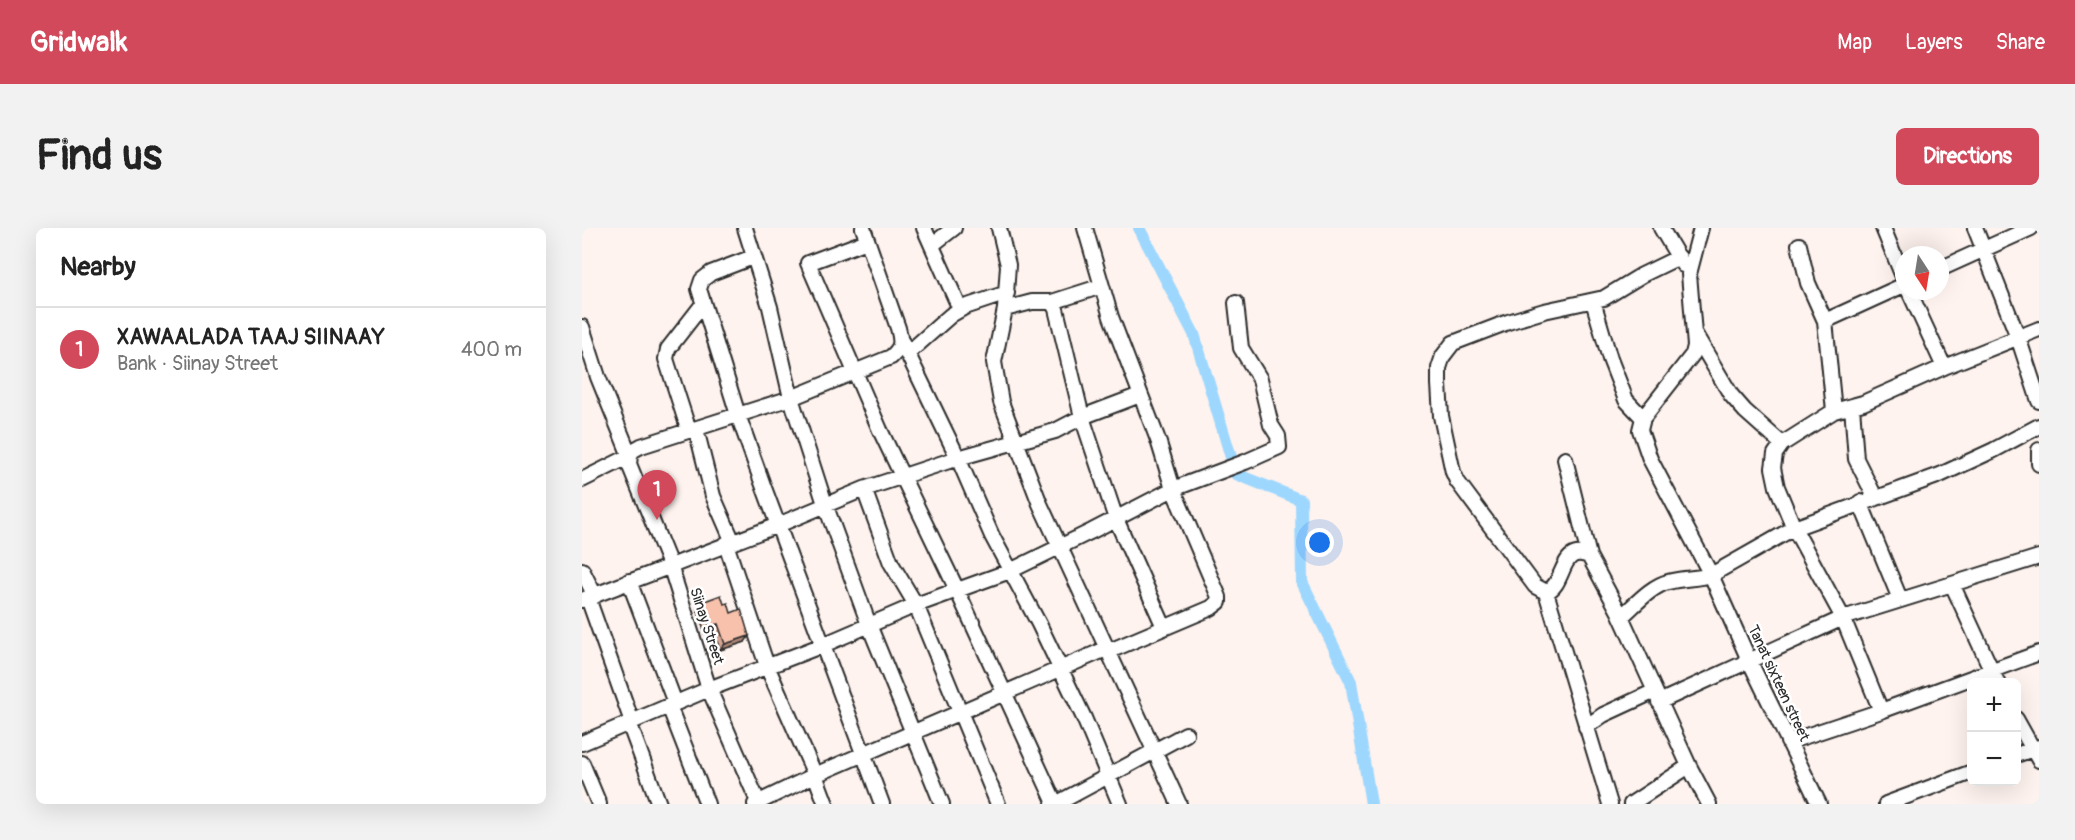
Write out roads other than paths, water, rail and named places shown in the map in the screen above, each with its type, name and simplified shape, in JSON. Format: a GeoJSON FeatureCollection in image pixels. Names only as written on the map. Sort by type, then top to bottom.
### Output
{"type":"FeatureCollection","features":[{"type":"Feature","properties":{"kind":"street"},"geometry":{"type":"LineString","coordinates":[[745,228],[770,307],[791,398],[825,504],[869,625],[942,804]]}},
{"type":"Feature","properties":{"kind":"street"},"geometry":{"type":"LineString","coordinates":[[924,228],[960,309]]}},
{"type":"Feature","properties":{"kind":"street"},"geometry":{"type":"LineString","coordinates":[[932,245],[954,228]]}},
{"type":"Feature","properties":{"kind":"street"},"geometry":{"type":"LineString","coordinates":[[999,228],[1008,265],[1005,309],[994,362],[1001,402],[1040,504],[1179,804]]}},
{"type":"Feature","properties":{"kind":"street"},"geometry":{"type":"LineString","coordinates":[[757,804],[815,775],[1060,669],[1211,608],[1219,602],[1218,591],[1173,489],[1111,316],[1085,228]]}},
{"type":"Feature","properties":{"kind":"street"},"geometry":{"type":"LineString","coordinates":[[1661,228],[1689,274]]}},
{"type":"Feature","properties":{"kind":"street"},"geometry":{"type":"LineString","coordinates":[[1593,301],[1610,359],[1626,400],[1643,418],[1693,354],[1695,346],[1689,274],[1701,228]]}},
{"type":"Feature","properties":{"kind":"street"},"geometry":{"type":"LineString","coordinates":[[1883,228],[1895,257]]}},
{"type":"Feature","properties":{"kind":"street"},"geometry":{"type":"LineString","coordinates":[[1975,228],[2019,337],[2039,401]]}},
{"type":"Feature","properties":{"kind":"street"},"geometry":{"type":"LineString","coordinates":[[1949,264],[2031,228]]}},
{"type":"Feature","properties":{"kind":"street"},"geometry":{"type":"LineString","coordinates":[[1120,804],[1108,775],[1039,624],[992,536],[958,458],[904,348],[865,234],[808,263],[880,430],[957,590],[1055,804],[1108,775],[1154,752],[1186,734]]}},
{"type":"Feature","properties":{"kind":"street"},"geometry":{"type":"LineString","coordinates":[[1799,245],[1808,283],[1825,321],[1834,411]]}},
{"type":"Feature","properties":{"kind":"street"},"geometry":{"type":"LineString","coordinates":[[753,257],[711,273],[702,280],[699,289],[762,485],[882,804]]}},
{"type":"Feature","properties":{"kind":"street"},"geometry":{"type":"LineString","coordinates":[[1610,804],[1545,592],[1535,586],[1524,572],[1483,517],[1453,471],[1441,416],[1439,368],[1443,356],[1453,344],[1535,314],[1604,298],[1642,275],[1679,257]]}},
{"type":"Feature","properties":{"kind":"street"},"geometry":{"type":"LineString","coordinates":[[1005,309],[1032,302],[1052,302],[1102,286]]}},
{"type":"Feature","properties":{"kind":"street"},"geometry":{"type":"LineString","coordinates":[[1825,321],[1895,289]]}},
{"type":"Feature","properties":{"kind":"street"},"geometry":{"type":"LineString","coordinates":[[582,480],[630,456],[641,446],[791,398],[856,373],[891,357],[960,309],[1007,292]]}},
{"type":"Feature","properties":{"kind":"street"},"geometry":{"type":"LineString","coordinates":[[1914,300],[1944,367]]}},
{"type":"Feature","properties":{"kind":"street"},"geometry":{"type":"LineString","coordinates":[[1052,302],[1056,309],[1082,417],[1116,519],[1164,627]]}},
{"type":"Feature","properties":{"kind":"street"},"geometry":{"type":"LineString","coordinates":[[582,741],[823,645],[916,605],[1010,571],[1173,489],[1214,475],[1280,447],[1278,436],[1271,425],[1260,379],[1241,348],[1236,303]]}},
{"type":"Feature","properties":{"kind":"street"},"geometry":{"type":"LineString","coordinates":[[703,304],[668,349],[666,359],[693,430],[767,666],[826,804]]}},
{"type":"Feature","properties":{"kind":"street","name":"Siinay Street"},"geometry":{"type":"LineString","coordinates":[[582,327],[597,377],[630,456],[629,464],[670,565],[709,689],[757,804]]}},
{"type":"Feature","properties":{"kind":"street"},"geometry":{"type":"LineString","coordinates":[[1881,711],[1843,618],[1794,528],[1777,487],[1773,468],[1775,454],[1782,444],[1834,411],[1863,403],[2039,329]]}},
{"type":"Feature","properties":{"kind":"street"},"geometry":{"type":"LineString","coordinates":[[1694,333],[1731,395],[1745,411],[1782,444]]}},
{"type":"Feature","properties":{"kind":"street"},"geometry":{"type":"LineString","coordinates":[[588,598],[778,525],[864,489],[958,458],[1055,431],[1082,417],[1140,394]]}},
{"type":"Feature","properties":{"kind":"street"},"geometry":{"type":"LineString","coordinates":[[1852,406],[1856,459],[1875,497]]}},
{"type":"Feature","properties":{"kind":"street","name":"Tanat sixteen street"},"geometry":{"type":"LineString","coordinates":[[1643,418],[1640,429],[1650,459],[1711,574],[1749,660],[1819,804]]}},
{"type":"Feature","properties":{"kind":"street"},"geometry":{"type":"LineString","coordinates":[[1621,617],[1666,582],[1697,579],[1711,574],[1794,528],[1860,502],[1940,475],[2039,426]]}},
{"type":"Feature","properties":{"kind":"street"},"geometry":{"type":"LineString","coordinates":[[2039,450],[2039,464]]}},
{"type":"Feature","properties":{"kind":"street"},"geometry":{"type":"LineString","coordinates":[[1565,459],[1588,556],[1621,617],[1689,766],[1709,804]]}},
{"type":"Feature","properties":{"kind":"street"},"geometry":{"type":"LineString","coordinates":[[864,489],[891,563],[916,605],[998,804]]}},
{"type":"Feature","properties":{"kind":"street"},"geometry":{"type":"LineString","coordinates":[[1860,502],[1900,599]]}},
{"type":"Feature","properties":{"kind":"street"},"geometry":{"type":"LineString","coordinates":[[1545,592],[1552,590],[1557,584],[1567,560],[1582,554],[1588,556]]}},
{"type":"Feature","properties":{"kind":"street"},"geometry":{"type":"LineString","coordinates":[[1586,727],[1603,715],[1749,660],[1843,618],[2039,557]]}},
{"type":"Feature","properties":{"kind":"street"},"geometry":{"type":"LineString","coordinates":[[582,570],[588,598],[659,804]]}},
{"type":"Feature","properties":{"kind":"street"},"geometry":{"type":"LineString","coordinates":[[629,581],[707,804]]}},
{"type":"Feature","properties":{"kind":"street"},"geometry":{"type":"LineString","coordinates":[[1952,584],[1994,677]]}},
{"type":"Feature","properties":{"kind":"street"},"geometry":{"type":"LineString","coordinates":[[1788,742],[1994,677],[2039,653]]}},
{"type":"Feature","properties":{"kind":"street"},"geometry":{"type":"LineString","coordinates":[[2021,727],[2037,752],[2021,754]]}},
{"type":"Feature","properties":{"kind":"street"},"geometry":{"type":"LineString","coordinates":[[582,763],[599,804]]}},
{"type":"Feature","properties":{"kind":"street"},"geometry":{"type":"LineString","coordinates":[[1631,804],[1689,766]]}},
{"type":"Feature","properties":{"kind":"street"},"geometry":{"type":"LineString","coordinates":[[1886,804],[1967,774]]}},
{"type":"Feature","properties":{"kind":"waterway"},"geometry":{"type":"LineString","coordinates":[[1139,228],[1194,334],[1236,474],[1301,500],[1302,582],[1351,682],[1371,804]]}},
{"type":"Feature","properties":{"kind":"place","name":"XAWAALADA TAAJ SIINAAY"},"geometry":{"type":"Point","coordinates":[657,520]}}]}
